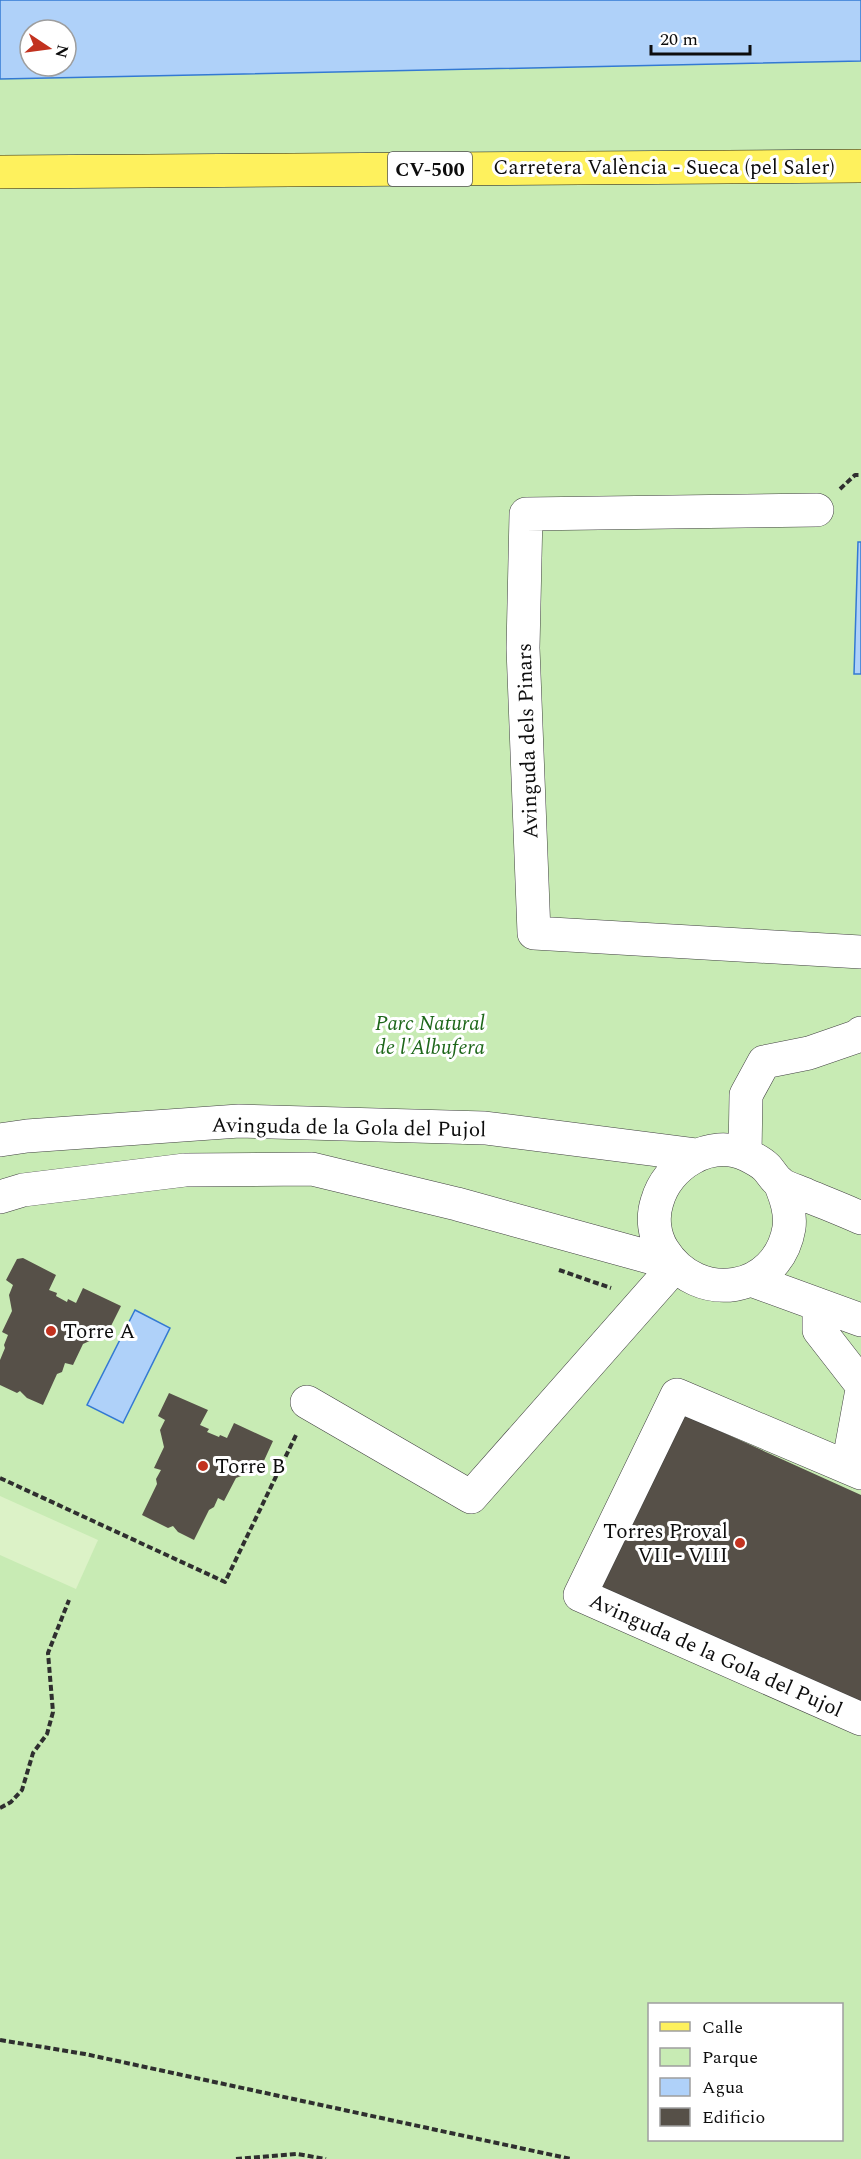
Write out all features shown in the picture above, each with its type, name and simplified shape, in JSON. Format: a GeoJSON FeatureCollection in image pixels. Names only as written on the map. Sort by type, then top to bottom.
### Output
{"type":"FeatureCollection","features":[{"type":"Feature","properties":{"kind":"main road","name":"Carretera València - Sueca (pel Saler)"},"geometry":{"type":"LineString","coordinates":[[0,172],[861,166]]}},
{"type":"Feature","properties":{"kind":"street","name":"Avinguda dels Pinars"},"geometry":{"type":"LineString","coordinates":[[817,510],[526,514],[524,648],[534,933],[861,952]]}},
{"type":"Feature","properties":{"kind":"street"},"geometry":{"type":"LineString","coordinates":[[745,1154],[746,1095],[764,1062],[809,1053],[861,1033]]}},
{"type":"Feature","properties":{"kind":"street","name":"Avinguda de la Gola del Pujol"},"geometry":{"type":"LineString","coordinates":[[0,1140],[27,1136],[240,1121],[485,1128],[697,1155]]}},
{"type":"Feature","properties":{"kind":"street"},"geometry":{"type":"LineString","coordinates":[[721,1151],[745,1154],[765,1166],[780,1184],[788,1204],[789,1227],[783,1248],[770,1267],[752,1280],[731,1286],[711,1285],[691,1279],[673,1265],[660,1245],[654,1224],[656,1202],[665,1182],[679,1166],[697,1155],[721,1151]]}},
{"type":"Feature","properties":{"kind":"street","name":"Avinguda de la Gola del Pujol"},"geometry":{"type":"LineString","coordinates":[[0,1197],[22,1190],[185,1170],[312,1169],[457,1204],[673,1265]]}},
{"type":"Feature","properties":{"kind":"street"},"geometry":{"type":"LineString","coordinates":[[780,1184],[861,1218]]}},
{"type":"Feature","properties":{"kind":"street"},"geometry":{"type":"LineString","coordinates":[[303,1415],[471,1497],[673,1265]]}},
{"type":"Feature","properties":{"kind":"street"},"geometry":{"type":"LineString","coordinates":[[752,1280],[861,1320]]}},
{"type":"Feature","properties":{"kind":"street"},"geometry":{"type":"LineString","coordinates":[[819,1305],[819,1330],[861,1384]]}},
{"type":"Feature","properties":{"kind":"street","name":"Avinguda de la Gola del Pujol"},"geometry":{"type":"LineString","coordinates":[[861,1395],[854,1469],[677,1395],[580,1594],[861,1719]]}},
{"type":"Feature","properties":{"kind":"path"},"geometry":{"type":"LineString","coordinates":[[558,1269],[602,1286],[645,1298]]}},
{"type":"Feature","properties":{"kind":"path"},"geometry":{"type":"LineString","coordinates":[[0,1478],[225,1582],[303,1415]]}},
{"type":"Feature","properties":{"kind":"path"},"geometry":{"type":"LineString","coordinates":[[0,1808],[22,1790],[33,1753],[47,1734],[53,1712],[48,1653],[69,1600]]}},
{"type":"Feature","properties":{"kind":"path"},"geometry":{"type":"LineString","coordinates":[[0,2040],[85,2054],[571,2159]]}},
{"type":"Feature","properties":{"kind":"path"},"geometry":{"type":"LineString","coordinates":[[236,2159],[297,2154],[326,2159]]}},
{"type":"Feature","properties":{"kind":"green space","name":"Parc Natural de l'Albufera"},"geometry":{"type":"Polygon","coordinates":[[[0,0],[861,0],[861,2159],[0,2159],[0,0]]]}},
{"type":"Feature","properties":{"kind":"green space"},"geometry":{"type":"Polygon","coordinates":[[[0,1496],[98,1540],[76,1589],[0,1555],[0,1496]]]}},
{"type":"Feature","properties":{"kind":"water"},"geometry":{"type":"Polygon","coordinates":[[[0,0],[861,0],[861,61],[78,77],[78,18],[18,18],[18,78],[48,78],[0,79],[0,0]]]}},
{"type":"Feature","properties":{"kind":"water"},"geometry":{"type":"Polygon","coordinates":[[[858,542],[861,542],[861,674],[854,674],[858,542]]]}},
{"type":"Feature","properties":{"kind":"water"},"geometry":{"type":"Polygon","coordinates":[[[135,1310],[170,1328],[123,1423],[87,1405],[135,1310]]]}},
{"type":"Feature","properties":{"kind":"building","name":"Torre A"},"geometry":{"type":"Polygon","coordinates":[[[23,1258],[56,1275],[49,1290],[57,1293],[56,1296],[67,1302],[68,1299],[76,1303],[83,1288],[121,1306],[109,1330],[102,1327],[98,1337],[83,1344],[73,1365],[65,1363],[62,1372],[57,1374],[43,1405],[27,1398],[20,1391],[17,1393],[0,1385],[0,1360],[8,1335],[2,1332],[12,1311],[9,1295],[13,1285],[6,1280],[17,1259],[23,1258]]]}},
{"type":"Feature","properties":{"kind":"building","name":"Torre B"},"geometry":{"type":"Polygon","coordinates":[[[169,1393],[208,1410],[200,1425],[209,1429],[207,1432],[227,1438],[234,1423],[273,1441],[262,1465],[253,1462],[249,1473],[236,1478],[224,1501],[218,1498],[214,1507],[209,1510],[194,1540],[178,1532],[173,1526],[168,1528],[142,1515],[161,1470],[154,1468],[164,1447],[160,1430],[165,1420],[158,1416],[169,1393]]]}},
{"type":"Feature","properties":{"kind":"building","name":"Torres Proval VII - VIII"},"geometry":{"type":"Polygon","coordinates":[[[680,1413],[861,1495],[861,1710],[597,1590],[680,1413]]]}},
{"type":"Feature","properties":{"kind":"place","name":"Torre A"},"geometry":{"type":"Point","coordinates":[51,1331]}},
{"type":"Feature","properties":{"kind":"place","name":"Torre B"},"geometry":{"type":"Point","coordinates":[203,1466]}},
{"type":"Feature","properties":{"kind":"place","name":"Torres Proval VII - VIII"},"geometry":{"type":"Point","coordinates":[740,1543]}}]}
